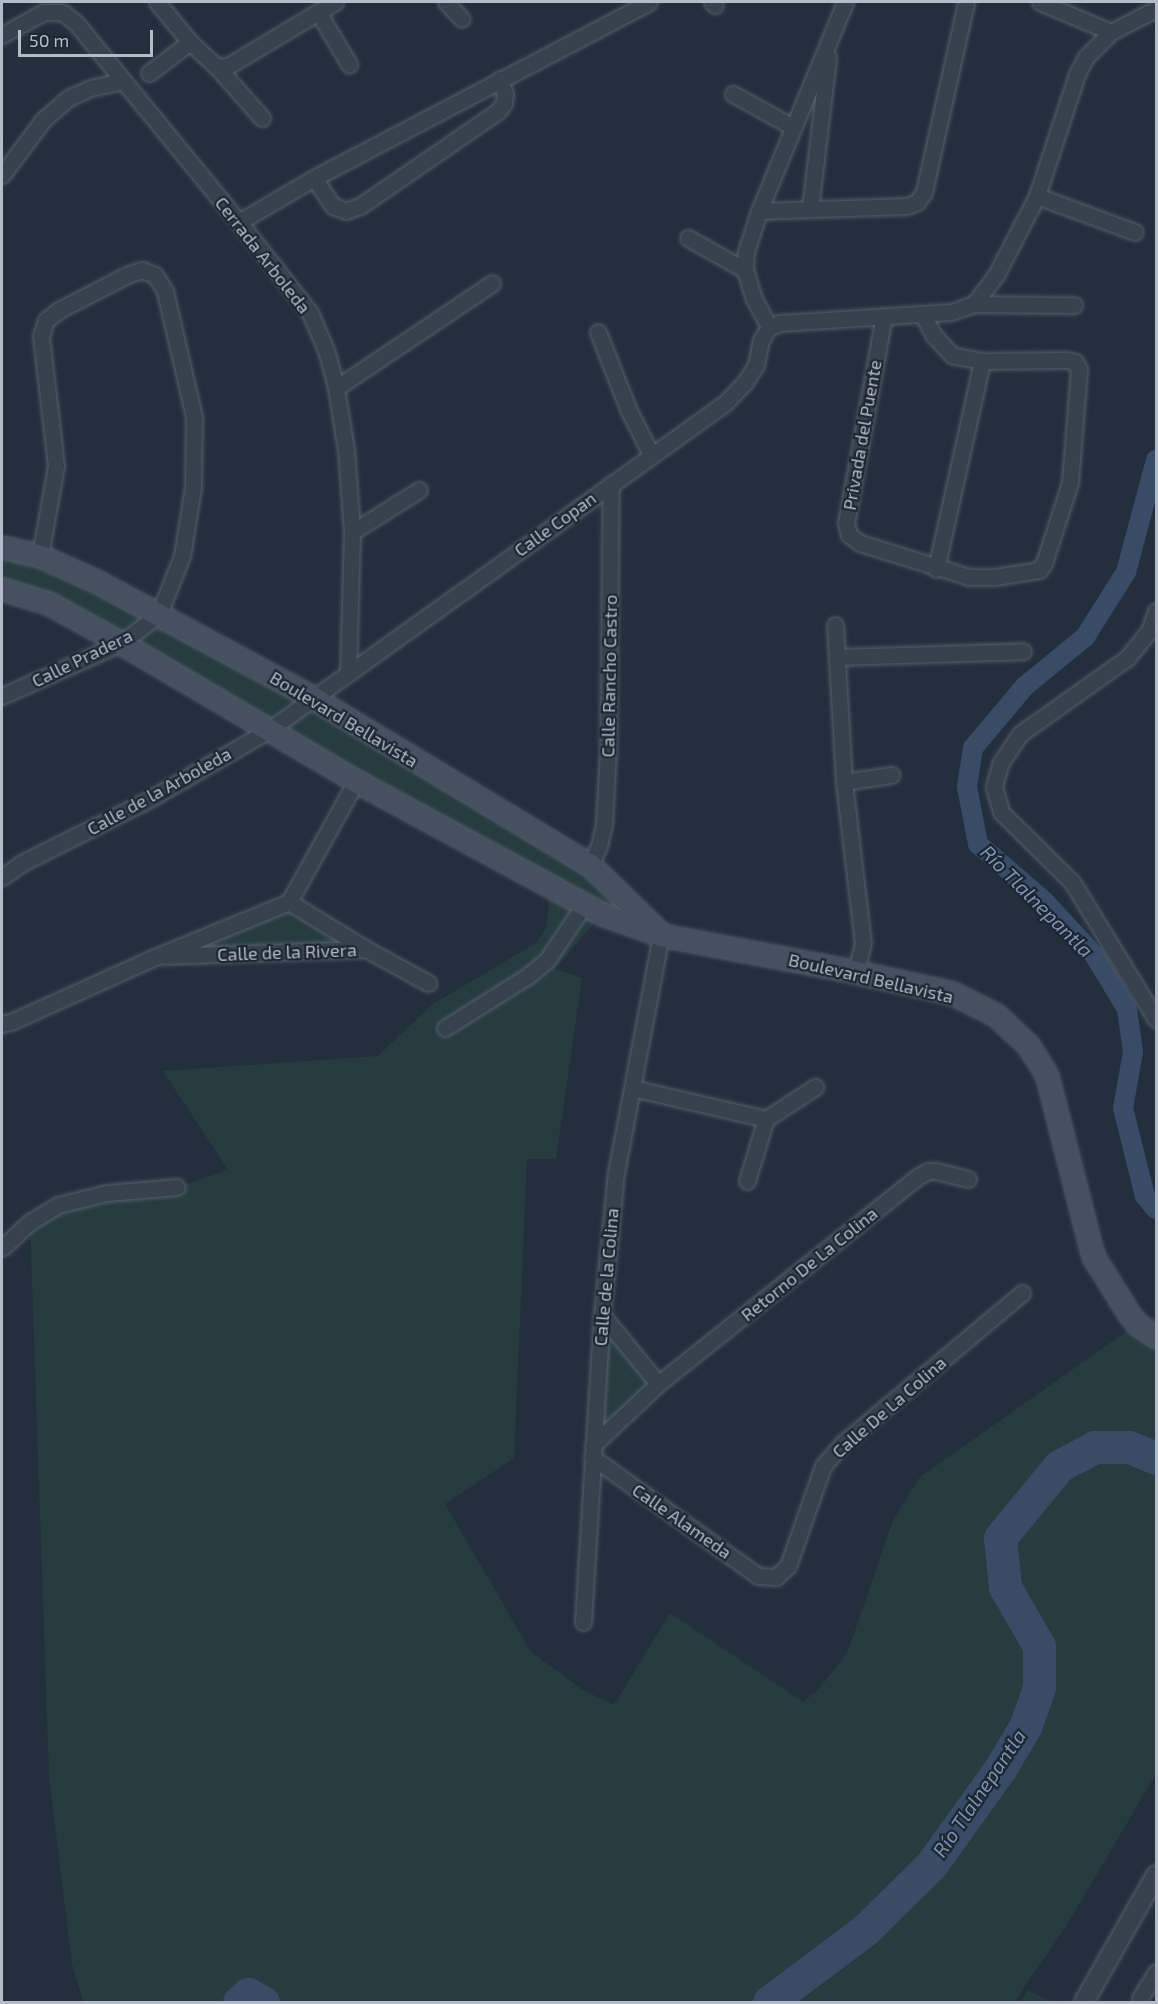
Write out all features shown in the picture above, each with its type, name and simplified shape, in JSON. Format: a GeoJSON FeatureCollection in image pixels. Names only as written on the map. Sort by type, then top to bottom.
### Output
{"type":"FeatureCollection","features":[{"type":"Feature","properties":{"kind":"main road","name":"Boulevard Bellavista"},"geometry":{"type":"LineString","coordinates":[[2,547],[40,556],[96,581],[313,698],[590,865],[661,935]]}},
{"type":"Feature","properties":{"kind":"main road","name":"Boulevard Bellavista"},"geometry":{"type":"LineString","coordinates":[[2,589],[48,603],[122,642],[356,780],[602,914],[661,935],[856,972],[952,993],[996,1015],[1028,1045],[1047,1076],[1093,1256],[1129,1314],[1156,1337]]}},
{"type":"Feature","properties":{"kind":"street"},"geometry":{"type":"LineString","coordinates":[[157,2],[190,42],[217,67],[262,118]]}},
{"type":"Feature","properties":{"kind":"street"},"geometry":{"type":"LineString","coordinates":[[217,67],[228,66],[335,2]]}},
{"type":"Feature","properties":{"kind":"street"},"geometry":{"type":"LineString","coordinates":[[446,2],[462,20]]}},
{"type":"Feature","properties":{"kind":"street"},"geometry":{"type":"LineString","coordinates":[[239,222],[314,178],[649,2]]}},
{"type":"Feature","properties":{"kind":"street"},"geometry":{"type":"LineString","coordinates":[[845,2],[759,211],[746,252],[744,270],[754,299],[769,327],[780,323],[951,312],[974,304],[1074,305]]}},
{"type":"Feature","properties":{"kind":"street"},"geometry":{"type":"LineString","coordinates":[[759,211],[907,206],[917,202],[924,192],[966,2]]}},
{"type":"Feature","properties":{"kind":"street"},"geometry":{"type":"LineString","coordinates":[[1040,2],[1112,32]]}},
{"type":"Feature","properties":{"kind":"street"},"geometry":{"type":"LineString","coordinates":[[974,304],[996,275],[1037,196],[1077,74],[1086,57],[1112,32],[1156,9]]}},
{"type":"Feature","properties":{"kind":"street","name":"Cerrada Arboleda"},"geometry":{"type":"LineString","coordinates":[[2,35],[44,12],[62,12],[76,23],[239,222],[310,314],[326,350],[336,388],[346,450],[352,532],[348,673]]}},
{"type":"Feature","properties":{"kind":"street"},"geometry":{"type":"LineString","coordinates":[[318,12],[349,64]]}},
{"type":"Feature","properties":{"kind":"street"},"geometry":{"type":"LineString","coordinates":[[810,209],[830,39]]}},
{"type":"Feature","properties":{"kind":"street"},"geometry":{"type":"LineString","coordinates":[[149,73],[190,42]]}},
{"type":"Feature","properties":{"kind":"street"},"geometry":{"type":"LineString","coordinates":[[314,178],[333,206],[346,212],[360,206],[498,111],[504,103],[505,94],[500,80]]}},
{"type":"Feature","properties":{"kind":"street"},"geometry":{"type":"LineString","coordinates":[[2,175],[43,120],[68,98],[90,88],[123,81]]}},
{"type":"Feature","properties":{"kind":"street"},"geometry":{"type":"LineString","coordinates":[[733,94],[794,127]]}},
{"type":"Feature","properties":{"kind":"street"},"geometry":{"type":"LineString","coordinates":[[1037,196],[1135,232]]}},
{"type":"Feature","properties":{"kind":"street"},"geometry":{"type":"LineString","coordinates":[[688,238],[744,270]]}},
{"type":"Feature","properties":{"kind":"street"},"geometry":{"type":"LineString","coordinates":[[40,556],[56,466],[41,336],[46,320],[58,310],[127,275],[142,270],[156,274],[165,291],[194,417],[193,487],[182,556],[159,614]]}},
{"type":"Feature","properties":{"kind":"street"},"geometry":{"type":"LineString","coordinates":[[336,388],[492,283]]}},
{"type":"Feature","properties":{"kind":"street"},"geometry":{"type":"LineString","coordinates":[[923,315],[934,336],[952,355],[982,361],[936,569]]}},
{"type":"Feature","properties":{"kind":"street","name":"Privada del Puente"},"geometry":{"type":"LineString","coordinates":[[884,316],[846,523],[849,535],[860,543],[936,569],[969,577],[995,577],[1039,570],[1044,563],[1070,483],[1079,369],[1076,362],[1067,360],[982,361]]}},
{"type":"Feature","properties":{"kind":"street","name":"Calle Copan"},"geometry":{"type":"LineString","coordinates":[[313,698],[725,403],[745,382],[756,365],[760,340],[769,327]]}},
{"type":"Feature","properties":{"kind":"street"},"geometry":{"type":"LineString","coordinates":[[598,332],[629,411],[651,454]]}},
{"type":"Feature","properties":{"kind":"street","name":"Calle Rancho Castro"},"geometry":{"type":"LineString","coordinates":[[590,865],[599,846],[604,824],[608,750],[611,484]]}},
{"type":"Feature","properties":{"kind":"street"},"geometry":{"type":"LineString","coordinates":[[352,532],[420,490]]}},
{"type":"Feature","properties":{"kind":"street"},"geometry":{"type":"LineString","coordinates":[[1156,611],[1149,631],[1127,658],[1020,734],[1001,762],[994,787],[1001,812],[1072,882],[1156,1019]]}},
{"type":"Feature","properties":{"kind":"street","name":"Calle Pradera"},"geometry":{"type":"LineString","coordinates":[[2,696],[122,642],[159,614]]}},
{"type":"Feature","properties":{"kind":"street"},"geometry":{"type":"LineString","coordinates":[[835,625],[844,782],[863,943],[856,972]]}},
{"type":"Feature","properties":{"kind":"street"},"geometry":{"type":"LineString","coordinates":[[837,657],[1023,651]]}},
{"type":"Feature","properties":{"kind":"street","name":"Calle de la Arboleda"},"geometry":{"type":"LineString","coordinates":[[2,877],[22,863],[146,801],[269,730],[313,698]]}},
{"type":"Feature","properties":{"kind":"street"},"geometry":{"type":"LineString","coordinates":[[844,782],[891,775]]}},
{"type":"Feature","properties":{"kind":"street"},"geometry":{"type":"LineString","coordinates":[[289,902],[356,780]]}},
{"type":"Feature","properties":{"kind":"street","name":"Calle de la Rivera"},"geometry":{"type":"LineString","coordinates":[[2,1024],[14,1021],[155,957],[289,902],[366,949]]}},
{"type":"Feature","properties":{"kind":"street"},"geometry":{"type":"LineString","coordinates":[[445,1028],[530,975],[547,960],[584,905]]}},
{"type":"Feature","properties":{"kind":"street","name":"Calle de la Colina"},"geometry":{"type":"LineString","coordinates":[[584,1622],[592,1451],[616,1173],[661,935]]}},
{"type":"Feature","properties":{"kind":"street"},"geometry":{"type":"LineString","coordinates":[[366,949],[428,983]]}},
{"type":"Feature","properties":{"kind":"street","name":"Calle de la Rivera"},"geometry":{"type":"LineString","coordinates":[[155,957],[366,949]]}},
{"type":"Feature","properties":{"kind":"street"},"geometry":{"type":"LineString","coordinates":[[747,1181],[766,1119],[815,1087]]}},
{"type":"Feature","properties":{"kind":"street"},"geometry":{"type":"LineString","coordinates":[[632,1088],[766,1119]]}},
{"type":"Feature","properties":{"kind":"street","name":"Retorno De La Colina"},"geometry":{"type":"LineString","coordinates":[[592,1451],[658,1384],[919,1176],[928,1171],[968,1179]]}},
{"type":"Feature","properties":{"kind":"street"},"geometry":{"type":"LineString","coordinates":[[2,1248],[30,1222],[58,1205],[106,1193],[177,1187]]}},
{"type":"Feature","properties":{"kind":"street","name":"Calle De La Colina"},"geometry":{"type":"LineString","coordinates":[[776,1577],[788,1566],[823,1466],[842,1444],[1022,1293]]}},
{"type":"Feature","properties":{"kind":"street"},"geometry":{"type":"LineString","coordinates":[[602,1315],[658,1384]]}},
{"type":"Feature","properties":{"kind":"street","name":"Calle Alameda"},"geometry":{"type":"LineString","coordinates":[[592,1451],[758,1576],[776,1577]]}},
{"type":"Feature","properties":{"kind":"street"},"geometry":{"type":"LineString","coordinates":[[1084,2002],[1156,1875]]}},
{"type":"Feature","properties":{"kind":"street"},"geometry":{"type":"LineString","coordinates":[[1140,1998],[1156,1972]]}},
{"type":"Feature","properties":{"kind":"green space"},"geometry":{"type":"Polygon","coordinates":[[[2,547],[40,556],[590,865],[661,935],[602,914],[555,969],[582,978],[556,1159],[527,1159],[514,1458],[445,1504],[531,1652],[583,1690],[614,1705],[670,1613],[803,1702],[819,1689],[848,1651],[893,1520],[920,1477],[1137,1324],[1156,1337],[1156,1774],[1065,1928],[1014,2002],[83,2002],[72,1964],[49,1777],[30,1222],[58,1205],[177,1187],[228,1170],[163,1071],[378,1056],[433,1004],[536,943],[546,928],[551,887],[2,589],[2,547]]]}},
{"type":"Feature","properties":{"kind":"green space"},"geometry":{"type":"Polygon","coordinates":[[[289,902],[366,949],[155,957],[289,902]]]}},
{"type":"Feature","properties":{"kind":"green space"},"geometry":{"type":"Polygon","coordinates":[[[602,1315],[658,1384],[593,1445],[602,1315]]]}},
{"type":"Feature","properties":{"kind":"green space"},"geometry":{"type":"Polygon","coordinates":[[[1028,1990],[1051,2002],[1021,2002],[1028,1990]]]}},
{"type":"Feature","properties":{"kind":"waterway","name":"Río Tlalnepantla"},"geometry":{"type":"LineString","coordinates":[[1156,460],[1126,572],[1085,637],[1025,686],[973,748],[967,787],[978,844],[1044,901],[1095,956],[1127,1009],[1133,1052],[1123,1108],[1145,1196],[1156,1209]]}},
{"type":"Feature","properties":{"kind":"waterway","name":"Río Tlalnepantla"},"geometry":{"type":"LineString","coordinates":[[769,2002],[865,1930],[931,1865],[1000,1769],[1026,1725],[1039,1687],[1039,1646],[1005,1587],[1000,1538],[1059,1466],[1094,1447],[1129,1447],[1156,1458]]}},
{"type":"Feature","properties":{"kind":"waterway","name":"Río Tlalnepantla"},"geometry":{"type":"LineString","coordinates":[[239,2002],[248,1994],[263,2002]]}}]}
